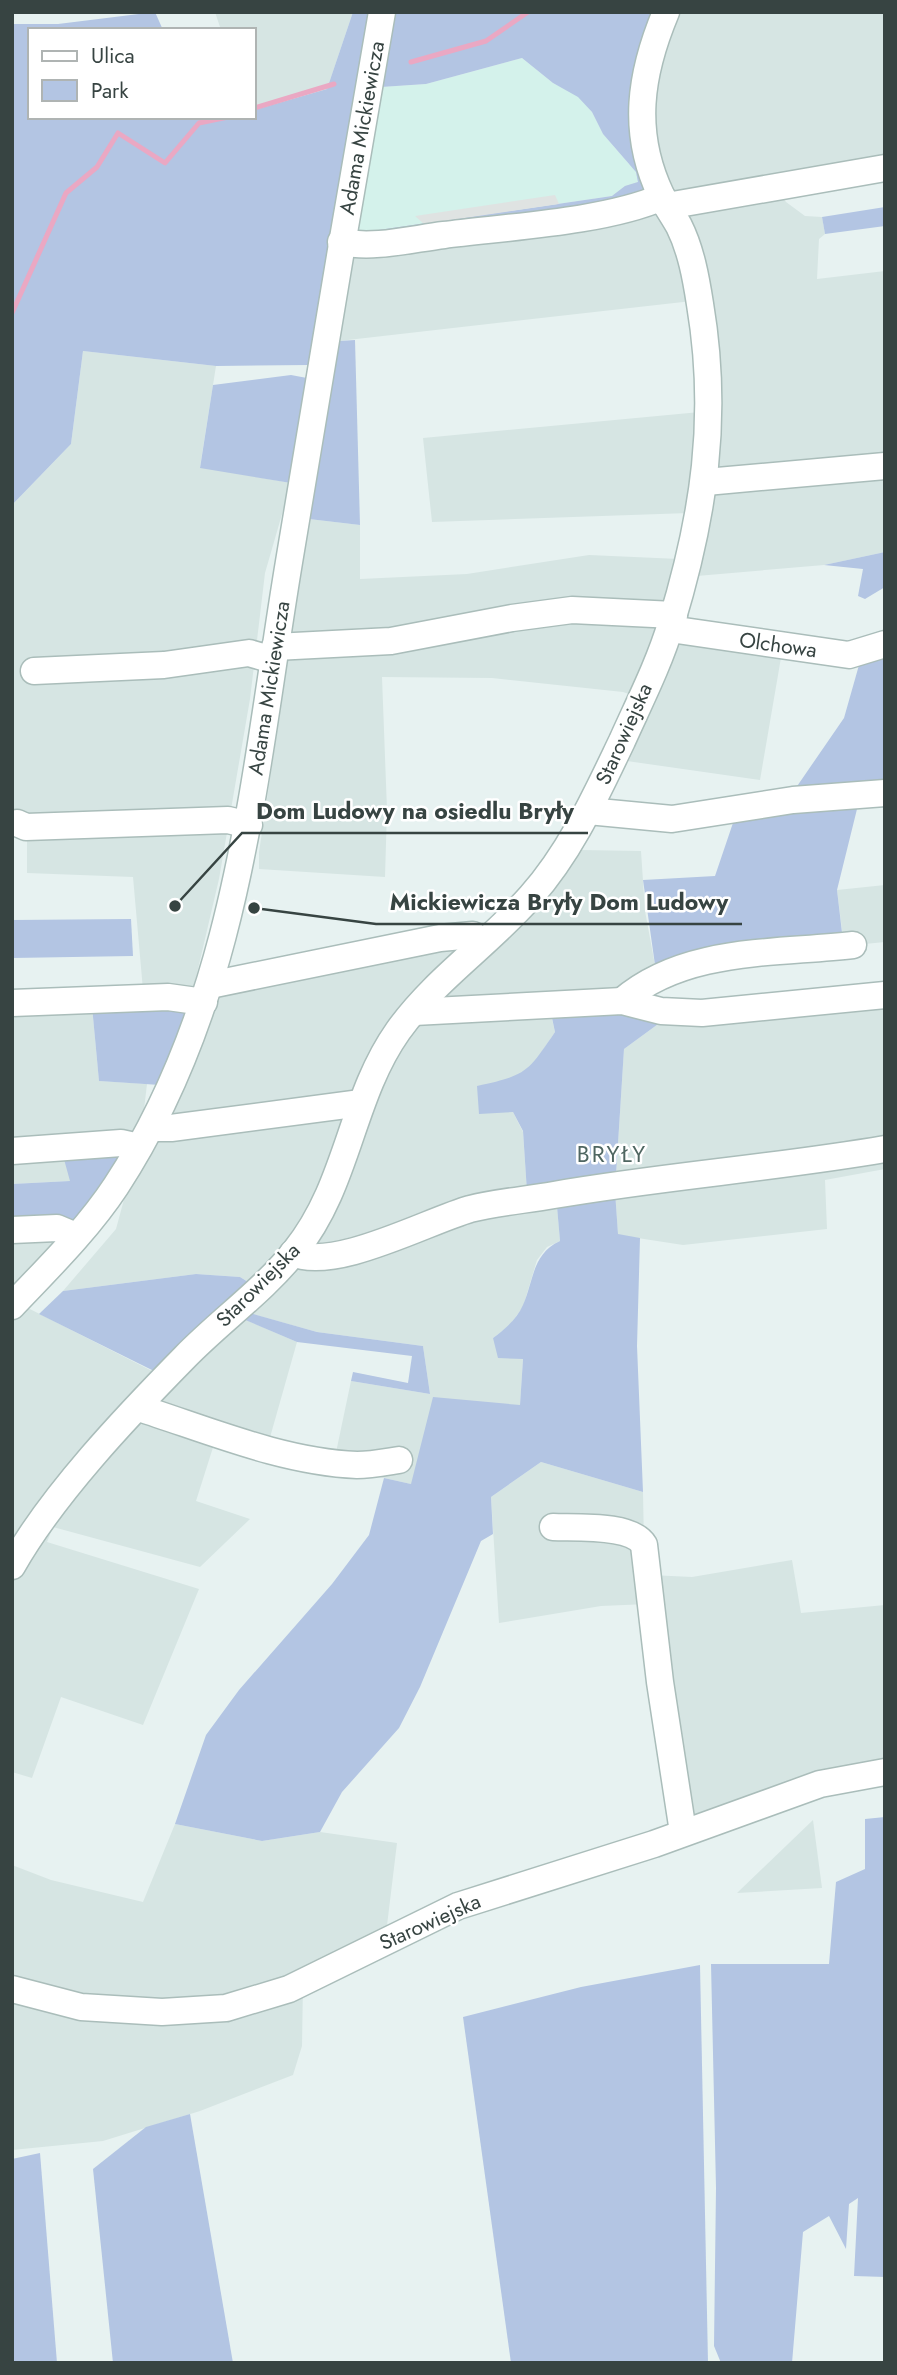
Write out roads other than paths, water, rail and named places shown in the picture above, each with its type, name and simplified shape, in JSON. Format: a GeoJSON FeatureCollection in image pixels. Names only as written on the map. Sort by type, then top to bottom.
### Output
{"type":"FeatureCollection","features":[{"type":"Feature","properties":{"kind":"street","name":"Adama Mickiewicza"},"geometry":{"type":"LineString","coordinates":[[12,1306],[76,1236],[114,1189],[145,1137],[187,1048],[223,944],[249,825],[274,653],[341,242],[382,12]]}},
{"type":"Feature","properties":{"kind":"street","name":"Starowiejska"},"geometry":{"type":"LineString","coordinates":[[12,1566],[80,1472],[186,1356],[293,1253],[334,1188],[361,1103],[380,1060],[414,1012],[444,977],[528,899],[551,871],[588,811],[635,712],[672,622],[706,482],[710,405],[704,324],[690,255],[664,201],[642,142],[641,100],[649,55],[666,12]]}},
{"type":"Feature","properties":{"kind":"street"},"geometry":{"type":"LineString","coordinates":[[341,242],[378,243],[514,226],[885,168]]}},
{"type":"Feature","properties":{"kind":"street"},"geometry":{"type":"LineString","coordinates":[[706,482],[885,466]]}},
{"type":"Feature","properties":{"kind":"street","name":"Olchowa"},"geometry":{"type":"LineString","coordinates":[[34,671],[164,665],[249,653],[274,653],[391,641],[512,618],[572,610],[672,622],[849,655],[885,644]]}},
{"type":"Feature","properties":{"kind":"street"},"geometry":{"type":"LineString","coordinates":[[588,811],[672,819],[783,801],[885,793]]}},
{"type":"Feature","properties":{"kind":"street"},"geometry":{"type":"LineString","coordinates":[[17,823],[26,827],[228,820],[249,825]]}},
{"type":"Feature","properties":{"kind":"street"},"geometry":{"type":"LineString","coordinates":[[12,1003],[207,993],[440,938],[473,935],[483,942]]}},
{"type":"Feature","properties":{"kind":"street"},"geometry":{"type":"LineString","coordinates":[[622,1001],[657,976],[689,964],[853,945]]}},
{"type":"Feature","properties":{"kind":"street"},"geometry":{"type":"LineString","coordinates":[[414,1012],[622,1001],[661,1011],[702,1013],[885,995]]}},
{"type":"Feature","properties":{"kind":"street"},"geometry":{"type":"LineString","coordinates":[[12,1151],[121,1143],[172,1128],[361,1103]]}},
{"type":"Feature","properties":{"kind":"street"},"geometry":{"type":"LineString","coordinates":[[293,1253],[313,1258],[400,1238],[470,1209],[640,1180],[822,1160],[885,1149]]}},
{"type":"Feature","properties":{"kind":"street"},"geometry":{"type":"LineString","coordinates":[[12,1230],[57,1228],[76,1236]]}},
{"type":"Feature","properties":{"kind":"street"},"geometry":{"type":"LineString","coordinates":[[139,1408],[250,1443],[312,1459],[358,1465],[399,1460]]}},
{"type":"Feature","properties":{"kind":"street"},"geometry":{"type":"LineString","coordinates":[[553,1527],[618,1530],[634,1535],[644,1545],[662,1696],[683,1832]]}},
{"type":"Feature","properties":{"kind":"street","name":"Starowiejska"},"geometry":{"type":"LineString","coordinates":[[12,1989],[81,2007],[162,2012],[226,2008],[289,1989],[458,1906],[654,1844],[820,1784],[885,1772]]}},
{"type":"Feature","properties":{"kind":"waterway"},"geometry":{"type":"LineString","coordinates":[[411,62],[486,41],[528,12]]}},
{"type":"Feature","properties":{"kind":"waterway"},"geometry":{"type":"LineString","coordinates":[[256,107],[334,84]]}},
{"type":"Feature","properties":{"kind":"waterway"},"geometry":{"type":"LineString","coordinates":[[12,313],[66,193],[97,167],[118,133],[165,163],[199,123],[218,119]]}},
{"type":"Feature","properties":{"kind":"place","name":"Dom Ludowy na osiedlu Bryły"},"geometry":{"type":"Point","coordinates":[175,906]}},
{"type":"Feature","properties":{"kind":"place","name":"Mickiewicza Bryły Dom Ludowy"},"geometry":{"type":"Point","coordinates":[254,908]}},
{"type":"Feature","properties":{"kind":"district","name":"BRYŁY"},"geometry":{"type":"Point","coordinates":[612,1154]}}]}
